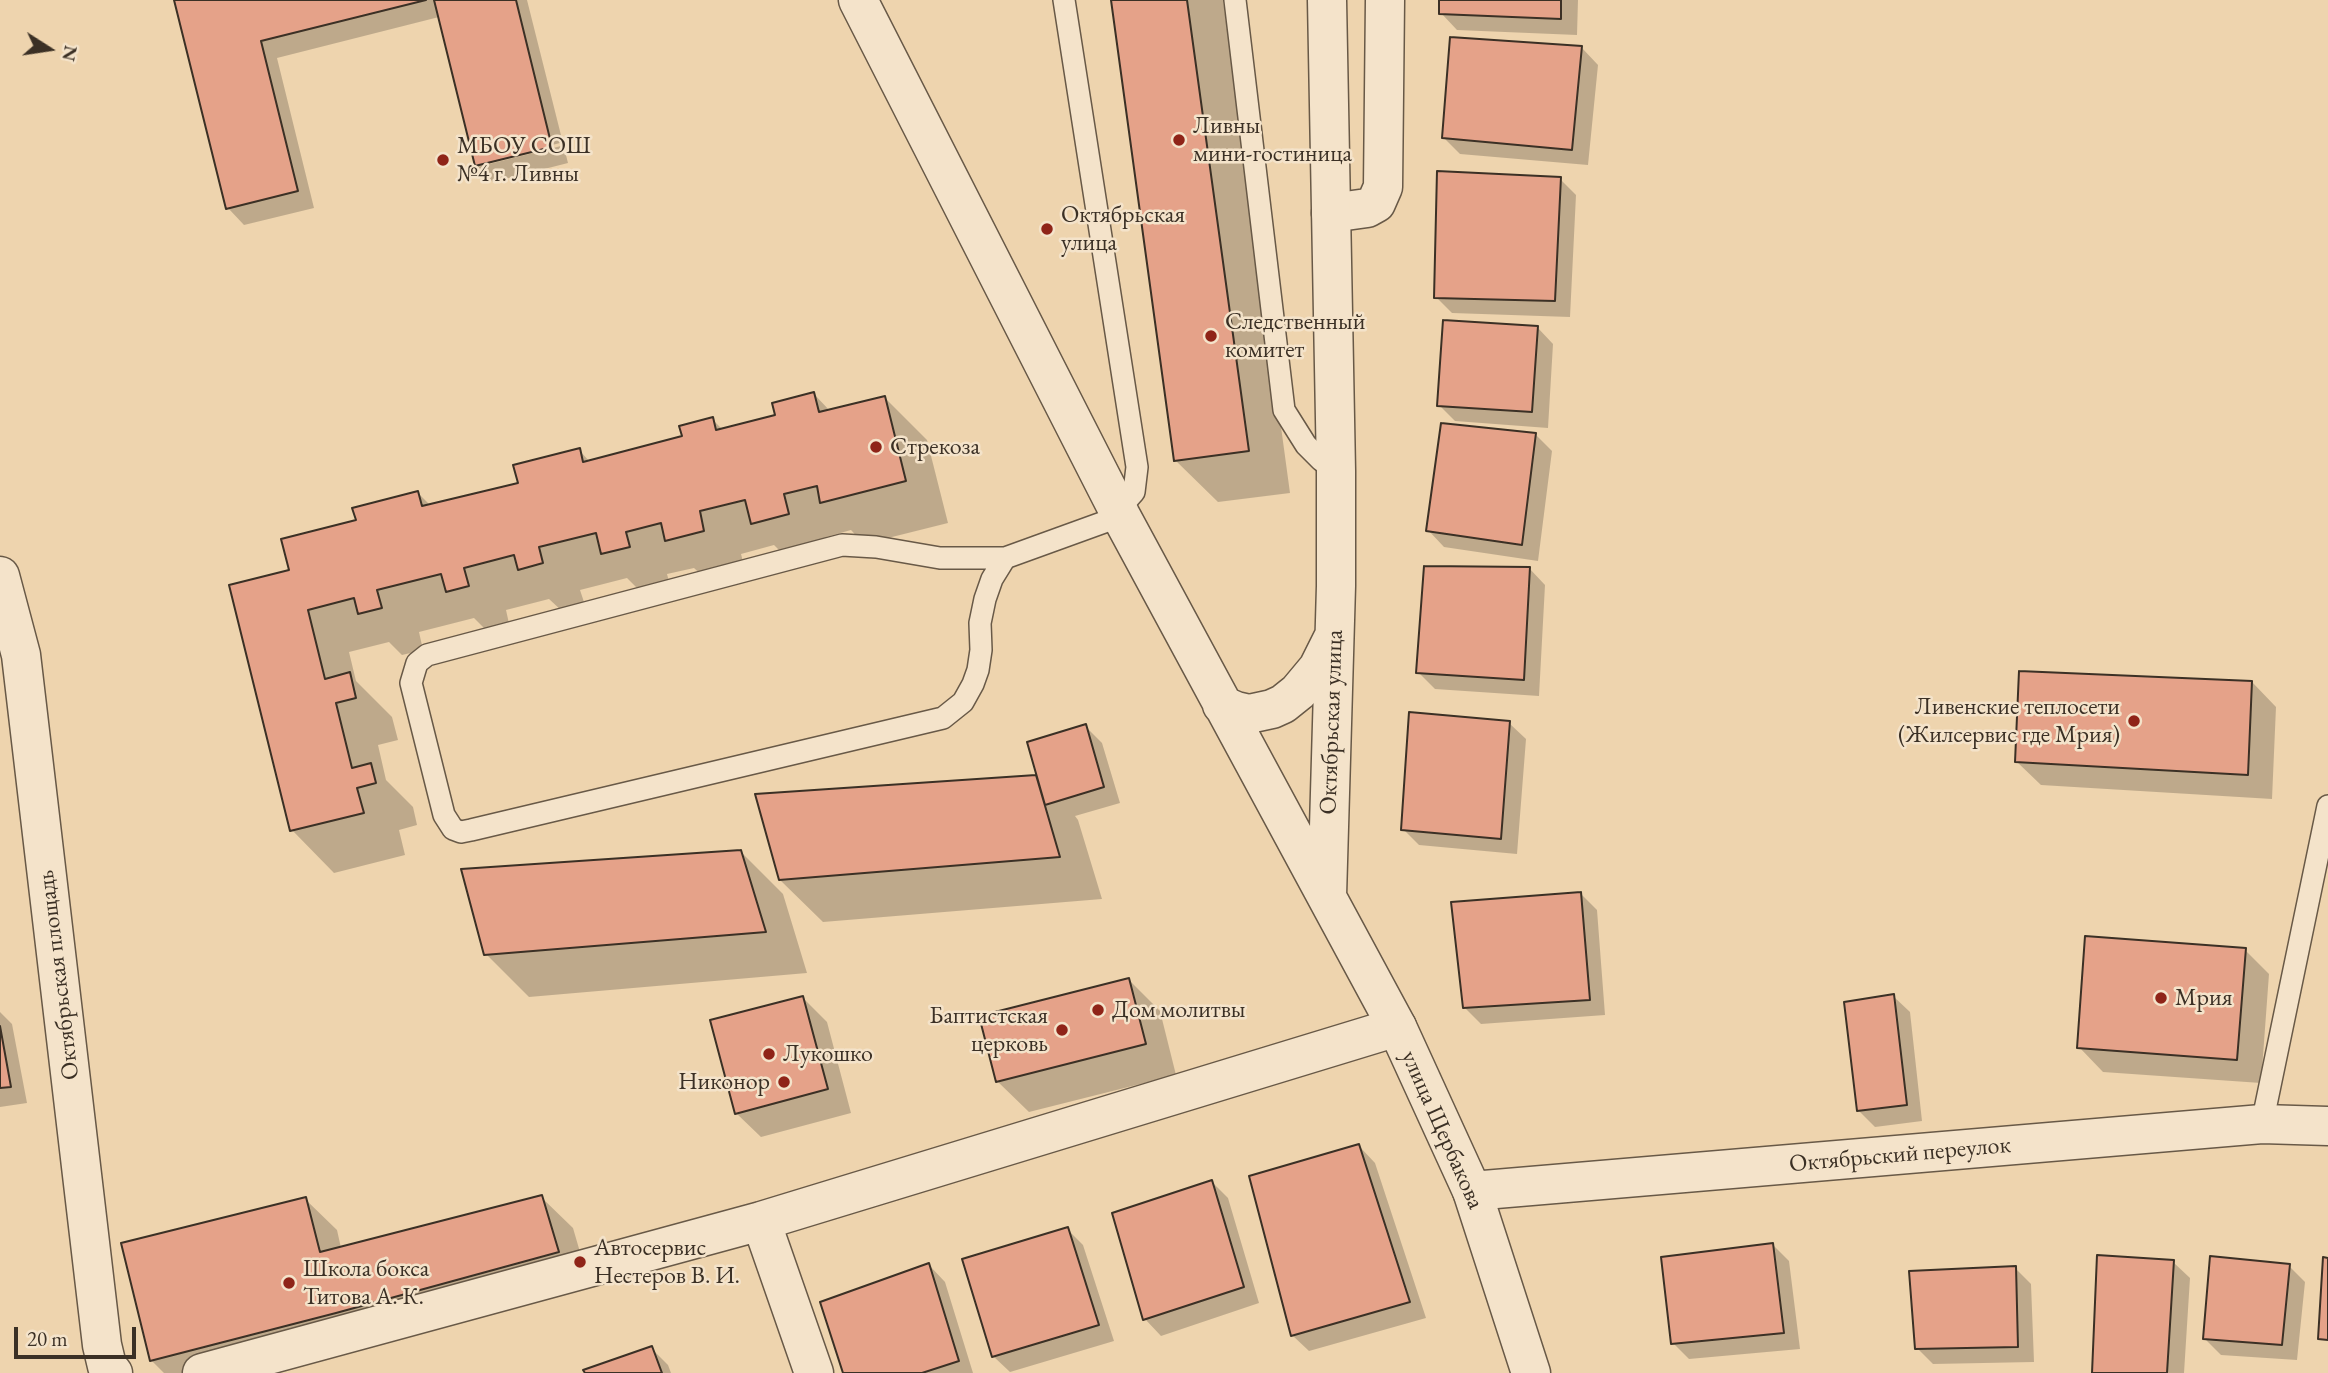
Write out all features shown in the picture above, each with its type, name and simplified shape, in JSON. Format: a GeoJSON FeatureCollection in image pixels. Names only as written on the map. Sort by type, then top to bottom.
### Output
{"type":"FeatureCollection","features":[{"type":"Feature","properties":{"kind":"street","name":"улица Щербакова"},"geometry":{"type":"LineString","coordinates":[[859,0],[1118,510],[1397,1027],[1472,1191],[1531,1373]]}},
{"type":"Feature","properties":{"kind":"street","name":"Октябрьская улица"},"geometry":{"type":"LineString","coordinates":[[1326,898],[1335,632],[1336,471],[1327,0]]}},
{"type":"Feature","properties":{"kind":"street"},"geometry":{"type":"LineString","coordinates":[[1331,213],[1367,208],[1376,203],[1383,187],[1385,0]]}},
{"type":"Feature","properties":{"kind":"street","name":"Октябрьская площадь"},"geometry":{"type":"LineString","coordinates":[[0,576],[21,655],[102,1345],[107,1366],[113,1373]]}},
{"type":"Feature","properties":{"kind":"street"},"geometry":{"type":"LineString","coordinates":[[1222,705],[1242,713],[1254,713],[1272,709],[1291,699],[1306,685],[1318,668],[1335,632]]}},
{"type":"Feature","properties":{"kind":"street"},"geometry":{"type":"LineString","coordinates":[[202,1373],[761,1221],[1397,1027]]}},
{"type":"Feature","properties":{"kind":"street","name":"Октябрьский переулок"},"geometry":{"type":"LineString","coordinates":[[1472,1191],[2262,1125],[2328,1126]]}},
{"type":"Feature","properties":{"kind":"street"},"geometry":{"type":"LineString","coordinates":[[761,1221],[814,1373]]}},
{"type":"Feature","properties":{"kind":"lane"},"geometry":{"type":"LineString","coordinates":[[1005,558],[992,579],[985,599],[979,623],[981,650],[973,684],[963,702],[943,718],[461,832],[453,829],[444,815],[411,683],[417,663],[427,655],[842,545],[876,547],[940,558],[1005,558],[1118,510],[1135,492],[1137,467],[1063,0]]}},
{"type":"Feature","properties":{"kind":"lane"},"geometry":{"type":"LineString","coordinates":[[1234,0],[1284,410],[1306,444],[1336,471]]}},
{"type":"Feature","properties":{"kind":"lane"},"geometry":{"type":"LineString","coordinates":[[2262,1125],[2328,806]]}},
{"type":"Feature","properties":{"kind":"building"},"geometry":{"type":"Polygon","coordinates":[[[174,0],[426,0],[261,41],[298,191],[226,209],[174,0]]]}},
{"type":"Feature","properties":{"kind":"building"},"geometry":{"type":"Polygon","coordinates":[[[434,0],[516,0],[552,147],[475,166],[434,0]]]}},
{"type":"Feature","properties":{"kind":"building"},"geometry":{"type":"Polygon","coordinates":[[[1111,0],[1187,0],[1249,451],[1174,461],[1111,0]]]}},
{"type":"Feature","properties":{"kind":"building"},"geometry":{"type":"Polygon","coordinates":[[[1439,0],[1561,0],[1561,19],[1439,14],[1439,0]]]}},
{"type":"Feature","properties":{"kind":"building"},"geometry":{"type":"Polygon","coordinates":[[[1450,37],[1582,46],[1572,150],[1442,138],[1450,37]]]}},
{"type":"Feature","properties":{"kind":"building"},"geometry":{"type":"Polygon","coordinates":[[[1437,171],[1561,177],[1555,301],[1434,298],[1437,171]]]}},
{"type":"Feature","properties":{"kind":"building"},"geometry":{"type":"Polygon","coordinates":[[[1443,320],[1538,326],[1532,412],[1437,406],[1443,320]]]}},
{"type":"Feature","properties":{"kind":"building"},"geometry":{"type":"Polygon","coordinates":[[[814,392],[819,412],[885,396],[906,481],[820,503],[817,486],[784,494],[789,514],[751,524],[745,500],[700,511],[704,531],[665,541],[661,523],[626,532],[630,547],[601,554],[596,533],[539,547],[543,563],[518,570],[514,555],[464,568],[469,586],[446,592],[441,574],[377,590],[382,608],[358,614],[354,598],[308,610],[325,679],[350,672],[356,698],[336,703],[352,768],[371,763],[376,783],[357,788],[364,813],[290,831],[229,585],[289,570],[281,539],[356,520],[352,508],[418,491],[422,506],[518,483],[513,465],[580,448],[583,462],[682,436],[679,426],[713,417],[716,430],[775,415],[772,403],[814,392]]]}},
{"type":"Feature","properties":{"kind":"building"},"geometry":{"type":"Polygon","coordinates":[[[1441,423],[1536,433],[1522,545],[1426,531],[1441,423]]]}},
{"type":"Feature","properties":{"kind":"building"},"geometry":{"type":"Polygon","coordinates":[[[1424,566],[1530,567],[1524,680],[1416,673],[1424,566]]]}},
{"type":"Feature","properties":{"kind":"building","name":"Ливенские теплосети (Жилсервис где Мрия)"},"geometry":{"type":"Polygon","coordinates":[[[2019,671],[2252,681],[2248,775],[2015,762],[2019,671]]]}},
{"type":"Feature","properties":{"kind":"building"},"geometry":{"type":"Polygon","coordinates":[[[1409,712],[1510,721],[1501,839],[1401,830],[1409,712]]]}},
{"type":"Feature","properties":{"kind":"building"},"geometry":{"type":"Polygon","coordinates":[[[1086,724],[1104,787],[1045,805],[1027,742],[1086,724]]]}},
{"type":"Feature","properties":{"kind":"building"},"geometry":{"type":"Polygon","coordinates":[[[1036,775],[1060,857],[779,880],[755,794],[1036,775]]]}},
{"type":"Feature","properties":{"kind":"building"},"geometry":{"type":"Polygon","coordinates":[[[741,850],[766,932],[484,955],[461,869],[741,850]]]}},
{"type":"Feature","properties":{"kind":"building"},"geometry":{"type":"Polygon","coordinates":[[[1581,892],[1590,1000],[1463,1008],[1451,902],[1581,892]]]}},
{"type":"Feature","properties":{"kind":"building","name":"Мрия"},"geometry":{"type":"Polygon","coordinates":[[[2085,936],[2246,948],[2237,1060],[2077,1048],[2085,936]]]}},
{"type":"Feature","properties":{"kind":"building","name":"Баптистская церковь"},"geometry":{"type":"Polygon","coordinates":[[[1129,978],[1146,1044],[996,1082],[979,1016],[1129,978]]]}},
{"type":"Feature","properties":{"kind":"building"},"geometry":{"type":"Polygon","coordinates":[[[1894,994],[1907,1105],[1857,1111],[1844,1002],[1894,994]]]}},
{"type":"Feature","properties":{"kind":"building","name":"Лукошко"},"geometry":{"type":"Polygon","coordinates":[[[803,996],[828,1089],[735,1114],[710,1020],[803,996]]]}},
{"type":"Feature","properties":{"kind":"building"},"geometry":{"type":"Polygon","coordinates":[[[0,1026],[11,1087],[0,1088],[0,1026]]]}},
{"type":"Feature","properties":{"kind":"building"},"geometry":{"type":"Polygon","coordinates":[[[1359,1144],[1410,1302],[1291,1336],[1249,1176],[1359,1144]]]}},
{"type":"Feature","properties":{"kind":"building"},"geometry":{"type":"Polygon","coordinates":[[[1212,1180],[1244,1287],[1143,1320],[1112,1213],[1212,1180]]]}},
{"type":"Feature","properties":{"kind":"building","name":"Школа бокса Титова А. К."},"geometry":{"type":"Polygon","coordinates":[[[542,1195],[559,1252],[150,1361],[121,1243],[306,1197],[320,1252],[542,1195]]]}},
{"type":"Feature","properties":{"kind":"building"},"geometry":{"type":"Polygon","coordinates":[[[1068,1227],[1099,1325],[992,1357],[962,1259],[1068,1227]]]}},
{"type":"Feature","properties":{"kind":"building"},"geometry":{"type":"Polygon","coordinates":[[[1773,1243],[1784,1333],[1671,1344],[1661,1257],[1773,1243]]]}},
{"type":"Feature","properties":{"kind":"building"},"geometry":{"type":"Polygon","coordinates":[[[2097,1255],[2174,1260],[2167,1373],[2092,1373],[2097,1255]]]}},
{"type":"Feature","properties":{"kind":"building"},"geometry":{"type":"Polygon","coordinates":[[[2210,1256],[2290,1264],[2282,1345],[2203,1339],[2210,1256]]]}},
{"type":"Feature","properties":{"kind":"building"},"geometry":{"type":"Polygon","coordinates":[[[2323,1257],[2328,1258],[2328,1340],[2318,1339],[2323,1257]]]}},
{"type":"Feature","properties":{"kind":"building"},"geometry":{"type":"Polygon","coordinates":[[[929,1263],[959,1361],[922,1373],[843,1373],[820,1302],[929,1263]]]}},
{"type":"Feature","properties":{"kind":"building"},"geometry":{"type":"Polygon","coordinates":[[[2016,1266],[2018,1347],[1915,1349],[1909,1271],[2016,1266]]]}},
{"type":"Feature","properties":{"kind":"building"},"geometry":{"type":"Polygon","coordinates":[[[652,1346],[662,1373],[585,1373],[583,1370],[652,1346]]]}},
{"type":"Feature","properties":{"kind":"place","name":"Ливны мини-гостиница"},"geometry":{"type":"Point","coordinates":[1179,140]}},
{"type":"Feature","properties":{"kind":"place","name":"МБОУ СОШ №4 г. Ливны"},"geometry":{"type":"Point","coordinates":[443,160]}},
{"type":"Feature","properties":{"kind":"place","name":"Октябрьская улица"},"geometry":{"type":"Point","coordinates":[1047,229]}},
{"type":"Feature","properties":{"kind":"place","name":"Следственный комитет"},"geometry":{"type":"Point","coordinates":[1211,336]}},
{"type":"Feature","properties":{"kind":"place","name":"Стрекоза"},"geometry":{"type":"Point","coordinates":[876,447]}},
{"type":"Feature","properties":{"kind":"place","name":"Ливенские теплосети (Жилсервис где Мрия)"},"geometry":{"type":"Point","coordinates":[2134,721]}},
{"type":"Feature","properties":{"kind":"place","name":"Мрия"},"geometry":{"type":"Point","coordinates":[2161,998]}},
{"type":"Feature","properties":{"kind":"place","name":"Дом молитвы"},"geometry":{"type":"Point","coordinates":[1098,1010]}},
{"type":"Feature","properties":{"kind":"place","name":"Баптистская церковь"},"geometry":{"type":"Point","coordinates":[1062,1030]}},
{"type":"Feature","properties":{"kind":"place","name":"Лукошко"},"geometry":{"type":"Point","coordinates":[769,1054]}},
{"type":"Feature","properties":{"kind":"place","name":"Никонор"},"geometry":{"type":"Point","coordinates":[784,1082]}},
{"type":"Feature","properties":{"kind":"place","name":"Автосервис Нестеров В. И."},"geometry":{"type":"Point","coordinates":[580,1262]}},
{"type":"Feature","properties":{"kind":"place","name":"Школа бокса Титова А. К."},"geometry":{"type":"Point","coordinates":[289,1283]}}]}
